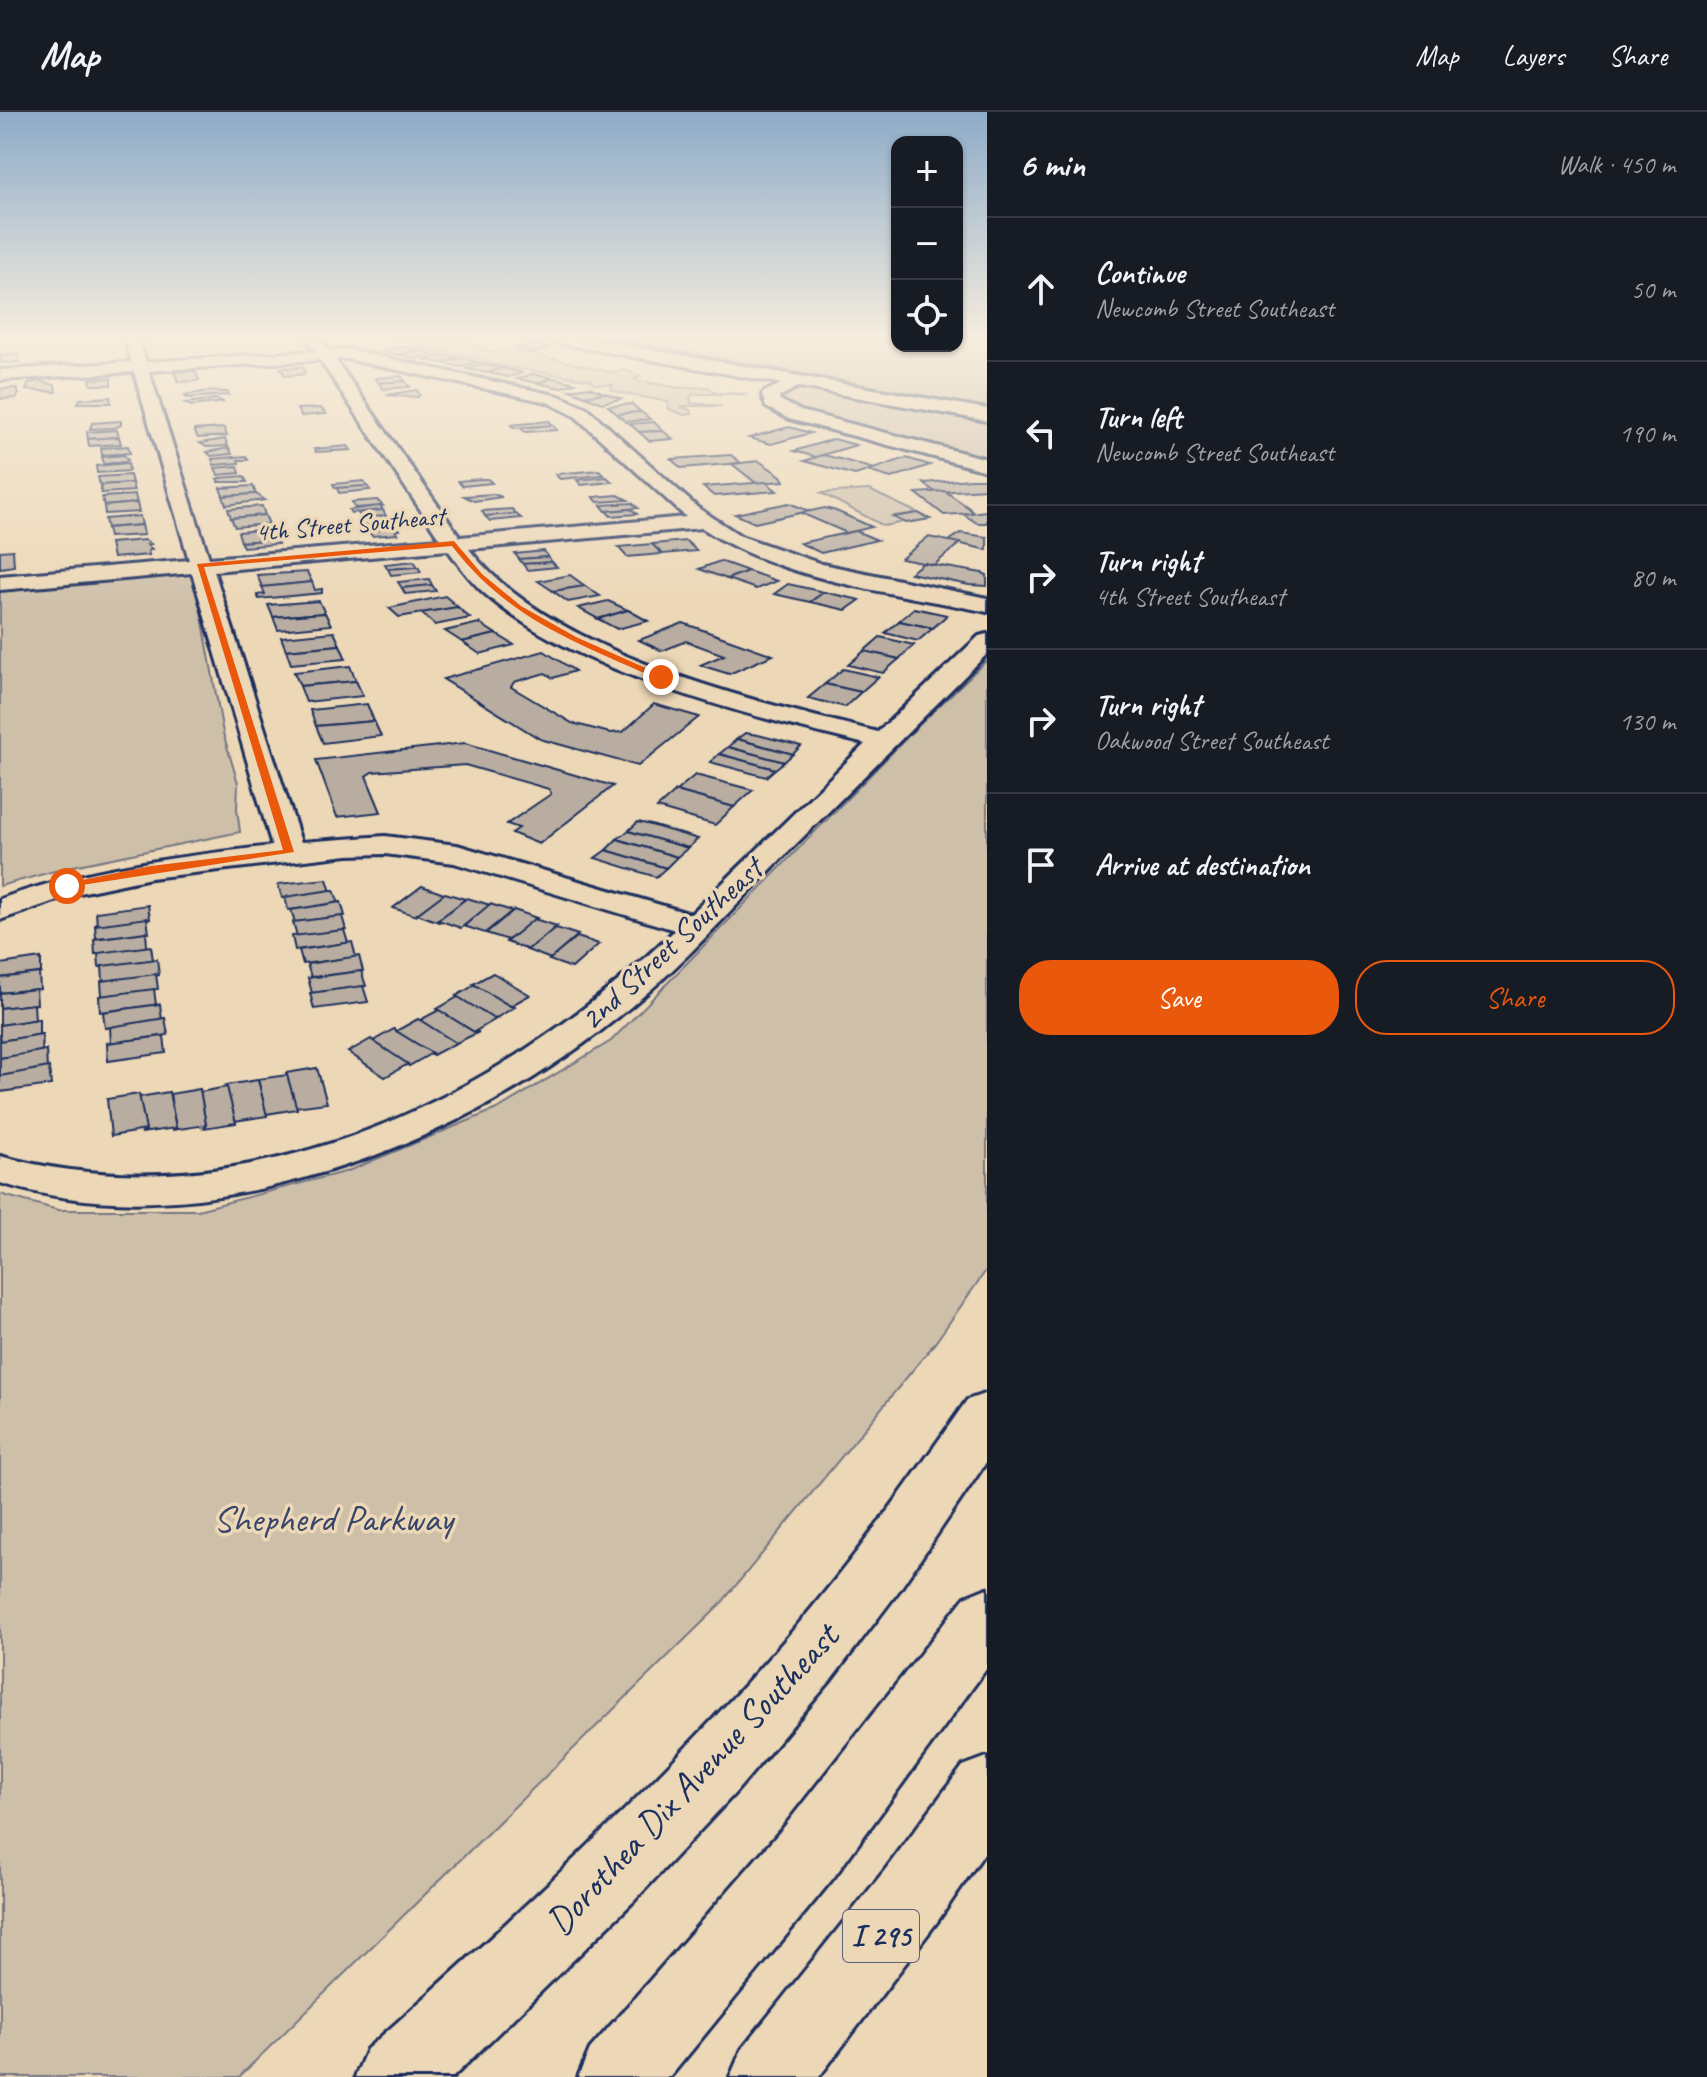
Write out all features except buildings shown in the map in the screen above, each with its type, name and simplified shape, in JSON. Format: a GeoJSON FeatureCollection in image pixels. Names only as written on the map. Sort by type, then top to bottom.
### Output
{"type":"FeatureCollection","features":[{"type":"Feature","properties":{"kind":"main road","name":"Dorothea Dix Avenue Southeast"},"geometry":{"type":"LineString","coordinates":[[395,2077],[541,1942],[752,1725],[860,1593],[987,1415]]}},
{"type":"Feature","properties":{"kind":"main road"},"geometry":{"type":"LineString","coordinates":[[618,2077],[689,1998],[836,1819],[987,1616]]}},
{"type":"Feature","properties":{"kind":"main road","name":"I 295"},"geometry":{"type":"LineString","coordinates":[[770,2077],[911,1896],[987,1790]]}},
{"type":"Feature","properties":{"kind":"street"},"geometry":{"type":"LineString","coordinates":[[159,430],[289,852]]}},
{"type":"Feature","properties":{"kind":"street"},"geometry":{"type":"LineString","coordinates":[[376,430],[479,576],[507,600],[545,624],[614,658],[737,704],[884,741]]}},
{"type":"Feature","properties":{"kind":"street"},"geometry":{"type":"LineString","coordinates":[[601,430],[704,522],[746,545],[800,565],[987,605]]}},
{"type":"Feature","properties":{"kind":"street"},"geometry":{"type":"LineString","coordinates":[[851,430],[987,465]]}},
{"type":"Feature","properties":{"kind":"street","name":"4th Street Southeast"},"geometry":{"type":"LineString","coordinates":[[0,583],[704,522]]}},
{"type":"Feature","properties":{"kind":"street","name":"2nd Street Southeast"},"geometry":{"type":"LineString","coordinates":[[0,1169],[42,1180],[112,1189],[184,1187],[255,1178],[356,1150],[414,1126],[505,1078],[602,1013],[696,926],[987,641]]}},
{"type":"Feature","properties":{"kind":"street"},"geometry":{"type":"LineString","coordinates":[[0,910],[67,886],[127,873],[289,852],[373,845],[434,850],[696,926]]}},
{"type":"Feature","properties":{"kind":"green space"},"geometry":{"type":"Polygon","coordinates":[[[867,430],[987,430],[987,461],[867,430]]]}},
{"type":"Feature","properties":{"kind":"green space"},"geometry":{"type":"Polygon","coordinates":[[[869,490],[918,513],[895,516],[904,522],[884,526],[821,493],[869,490]]]}},
{"type":"Feature","properties":{"kind":"green space"},"geometry":{"type":"Polygon","coordinates":[[[194,572],[223,733],[238,783],[240,832],[73,866],[0,886],[0,590],[194,572]]]}},
{"type":"Feature","properties":{"kind":"green space","name":"Shepherd Parkway"},"geometry":{"type":"Polygon","coordinates":[[[987,660],[987,1269],[935,1343],[719,1606],[239,2077],[0,2077],[0,1194],[58,1210],[198,1210],[348,1171],[499,1108],[611,1041],[916,728],[987,660]]]}},
{"type":"Feature","properties":{"kind":"route"},"geometry":{"type":"LineString","coordinates":[[67,886],[151,869],[289,852],[200,565],[454,544],[479,576],[519,608],[573,639],[661,677]]}}]}
